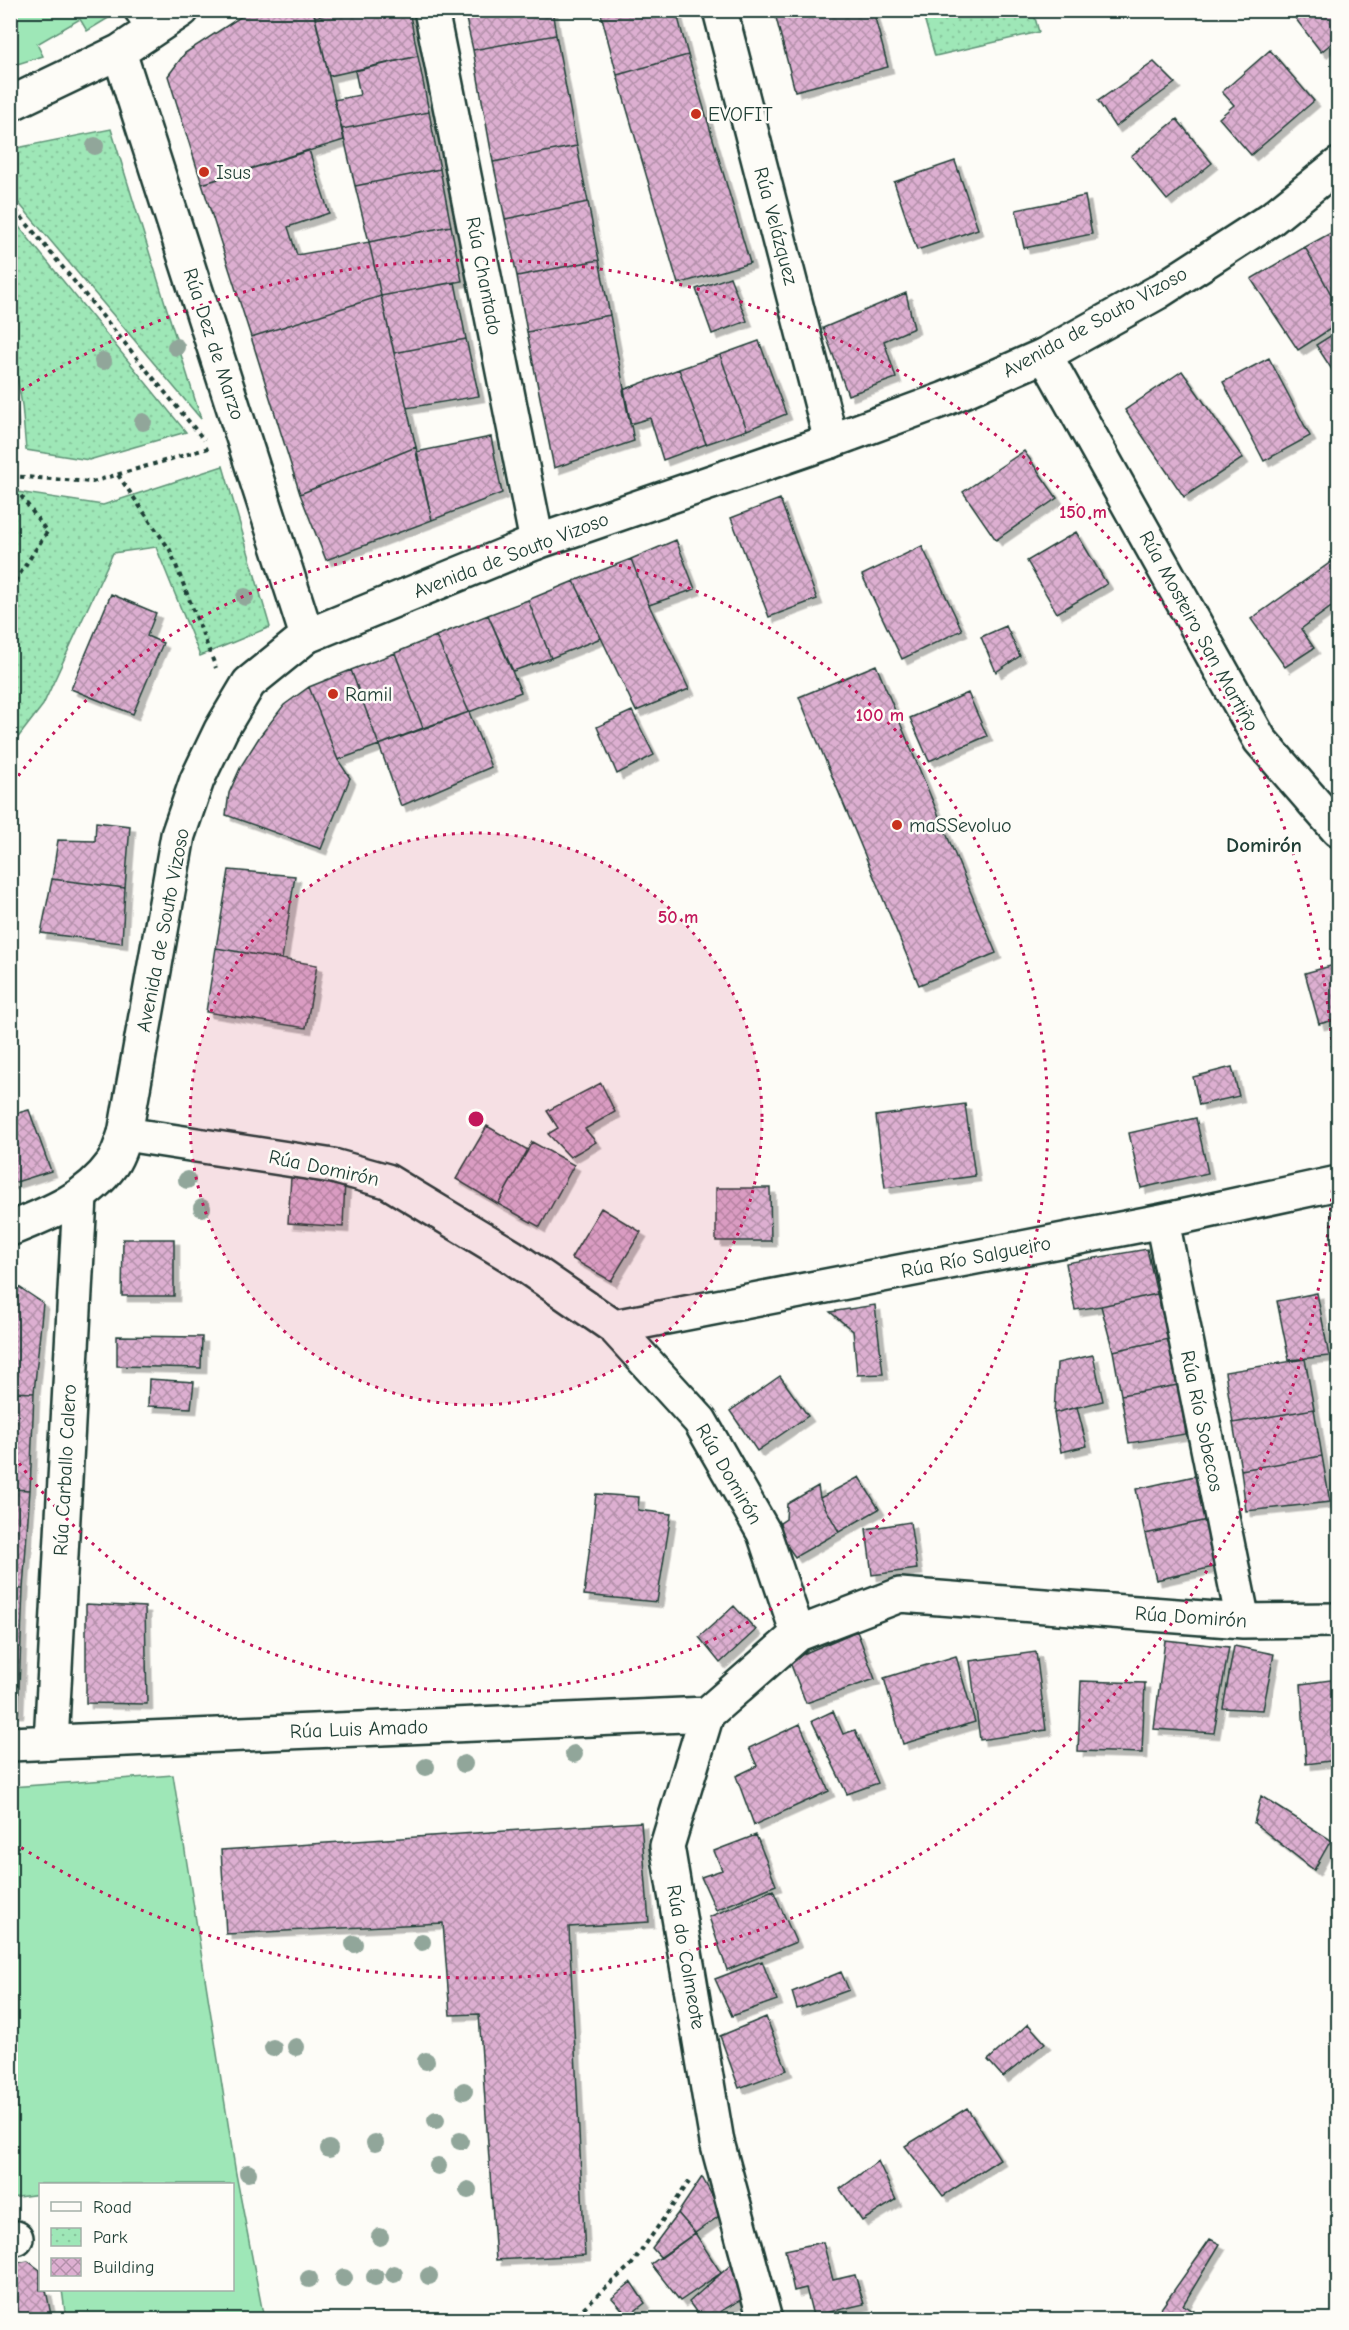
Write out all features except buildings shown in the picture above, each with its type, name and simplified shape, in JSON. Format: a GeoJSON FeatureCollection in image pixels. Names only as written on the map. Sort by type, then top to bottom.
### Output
{"type":"FeatureCollection","features":[{"type":"Feature","properties":{"kind":"street"},"geometry":{"type":"LineString","coordinates":[[10,104],[118,52],[145,20],[182,10]]}},
{"type":"Feature","properties":{"kind":"street","name":"Rúa Chantado"},"geometry":{"type":"LineString","coordinates":[[431,10],[537,542]]}},
{"type":"Feature","properties":{"kind":"street","name":"Rúa Velázquez"},"geometry":{"type":"LineString","coordinates":[[720,10],[831,441]]}},
{"type":"Feature","properties":{"kind":"street","name":"Rúa Dez de Marzo"},"geometry":{"type":"LineString","coordinates":[[118,52],[307,636]]}},
{"type":"Feature","properties":{"kind":"street","name":"Avenida de Souto Vizoso"},"geometry":{"type":"LineString","coordinates":[[10,1229],[43,1216],[80,1197],[112,1164],[125,1134],[178,835],[197,780],[233,709],[249,683],[307,636],[537,542],[831,441],[945,399],[1045,355],[1158,292],[1271,219],[1338,165]]}},
{"type":"Feature","properties":{"kind":"street","name":"Rúa Mosteiro San Martiño"},"geometry":{"type":"LineString","coordinates":[[1045,355],[1260,741],[1338,830]]}},
{"type":"Feature","properties":{"kind":"street","name":"Rúa Domirón"},"geometry":{"type":"LineString","coordinates":[[125,1134],[333,1166],[387,1181],[511,1256],[614,1327],[700,1421],[764,1533],[798,1634],[900,1595],[1243,1621],[1338,1620]]}},
{"type":"Feature","properties":{"kind":"street","name":"Rúa Río Salgueiro"},"geometry":{"type":"LineString","coordinates":[[614,1327],[1162,1221],[1338,1183]]}},
{"type":"Feature","properties":{"kind":"street","name":"Rúa Carballo Calero"},"geometry":{"type":"LineString","coordinates":[[51,1743],[80,1197]]}},
{"type":"Feature","properties":{"kind":"street","name":"Rúa Río Sobecos"},"geometry":{"type":"LineString","coordinates":[[1162,1221],[1243,1621]]}},
{"type":"Feature","properties":{"kind":"street"},"geometry":{"type":"LineString","coordinates":[[706,1714],[798,1634]]}},
{"type":"Feature","properties":{"kind":"street","name":"Rúa Luis Amado"},"geometry":{"type":"LineString","coordinates":[[10,1744],[706,1714]]}},
{"type":"Feature","properties":{"kind":"street","name":"Rúa do Colmeote"},"geometry":{"type":"LineString","coordinates":[[706,1714],[667,1846],[717,2142],[765,2319]]}},
{"type":"Feature","properties":{"kind":"path"},"geometry":{"type":"LineString","coordinates":[[986,10],[987,18]]}},
{"type":"Feature","properties":{"kind":"path"},"geometry":{"type":"LineString","coordinates":[[10,203],[210,448],[92,483],[11,476],[19,493],[47,532],[10,589]]}},
{"type":"Feature","properties":{"kind":"path"},"geometry":{"type":"LineString","coordinates":[[117,475],[170,550],[233,709]]}},
{"type":"Feature","properties":{"kind":"path"},"geometry":{"type":"LineString","coordinates":[[10,492],[19,493]]}},
{"type":"Feature","properties":{"kind":"path"},"geometry":{"type":"LineString","coordinates":[[570,2319],[632,2264],[717,2142]]}},
{"type":"Feature","properties":{"kind":"green space"},"geometry":{"type":"Polygon","coordinates":[[[11,10],[120,11],[87,31],[80,19],[37,44],[43,56],[11,66],[11,10]]]}},
{"type":"Feature","properties":{"kind":"green space"},"geometry":{"type":"Polygon","coordinates":[[[922,11],[1033,11],[1039,32],[935,56],[922,11]]]}},
{"type":"Feature","properties":{"kind":"green space"},"geometry":{"type":"Polygon","coordinates":[[[111,129],[201,419],[11,194],[11,149],[111,129]]]}},
{"type":"Feature","properties":{"kind":"green space"},"geometry":{"type":"Polygon","coordinates":[[[10,217],[186,432],[89,460],[26,450],[22,405],[11,342],[10,217]]]}},
{"type":"Feature","properties":{"kind":"green space"},"geometry":{"type":"Polygon","coordinates":[[[223,466],[270,627],[200,656],[156,547],[113,553],[43,705],[13,744],[11,743],[11,491],[103,505],[223,466]]]}},
{"type":"Feature","properties":{"kind":"green space"},"geometry":{"type":"Polygon","coordinates":[[[173,1775],[236,2174],[264,2319],[66,2319],[62,2291],[234,2291],[234,2183],[39,2183],[39,2194],[11,2198],[11,1787],[173,1775]]]}},
{"type":"Feature","properties":{"kind":"place","name":"EVOFIT"},"geometry":{"type":"Point","coordinates":[696,114]}},
{"type":"Feature","properties":{"kind":"place","name":"Isus"},"geometry":{"type":"Point","coordinates":[204,172]}},
{"type":"Feature","properties":{"kind":"place","name":"Ramil"},"geometry":{"type":"Point","coordinates":[333,694]}},
{"type":"Feature","properties":{"kind":"place","name":"maSSevoluo"},"geometry":{"type":"Point","coordinates":[897,825]}},
{"type":"Feature","properties":{"kind":"district","name":"Domirón"},"geometry":{"type":"Point","coordinates":[1264,845]}}]}
